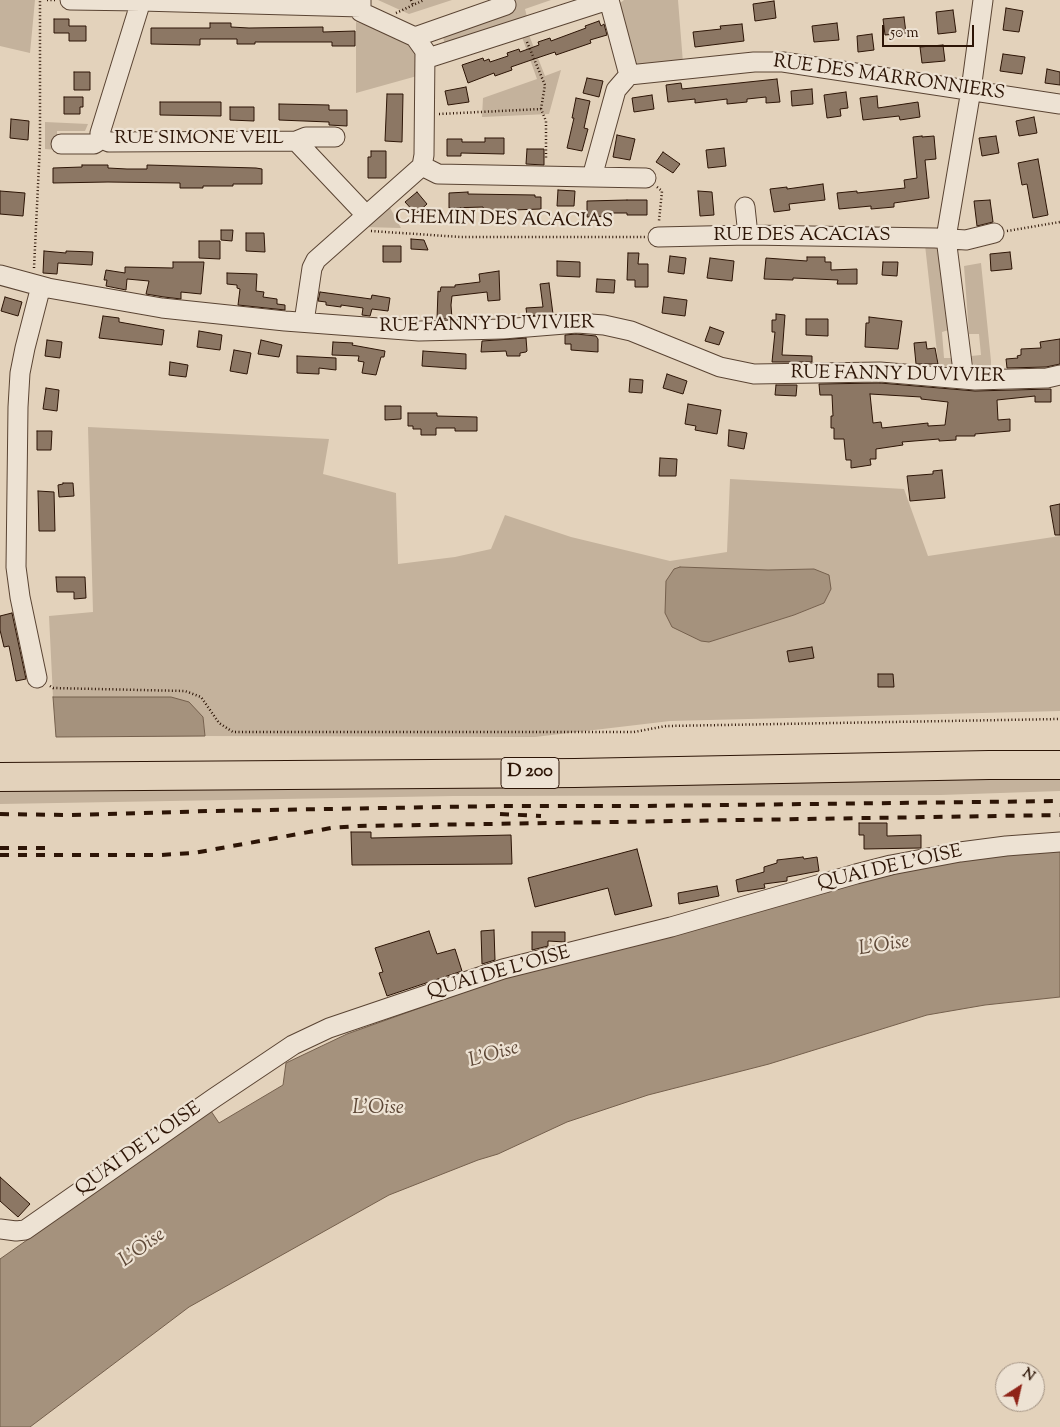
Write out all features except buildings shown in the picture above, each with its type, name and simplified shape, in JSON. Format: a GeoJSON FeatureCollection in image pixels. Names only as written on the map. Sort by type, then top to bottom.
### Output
{"type":"FeatureCollection","features":[{"type":"Feature","properties":{"kind":"highway","name":"D 200"},"geometry":{"type":"LineString","coordinates":[[0,760],[518,756],[1060,748]]}},
{"type":"Feature","properties":{"kind":"highway","name":"D 200"},"geometry":{"type":"LineString","coordinates":[[0,777],[565,773],[1060,765]]}},
{"type":"Feature","properties":{"kind":"street"},"geometry":{"type":"LineString","coordinates":[[70,0],[361,3],[361,12],[415,37],[426,51],[424,155],[422,166],[323,252],[314,264],[304,322]]}},
{"type":"Feature","properties":{"kind":"street"},"geometry":{"type":"LineString","coordinates":[[426,58],[609,0],[629,75],[616,90],[592,177]]}},
{"type":"Feature","properties":{"kind":"street"},"geometry":{"type":"LineString","coordinates":[[964,380],[946,238],[971,90],[983,0]]}},
{"type":"Feature","properties":{"kind":"street","name":"RUE SIMONE VEIL"},"geometry":{"type":"LineString","coordinates":[[141,1],[100,133],[102,138],[109,142],[296,141],[306,137],[335,137]]}},
{"type":"Feature","properties":{"kind":"street"},"geometry":{"type":"LineString","coordinates":[[415,37],[506,5]]}},
{"type":"Feature","properties":{"kind":"street","name":"RUE DES MARRONNIERS"},"geometry":{"type":"LineString","coordinates":[[629,75],[754,62],[783,62],[1060,104]]}},
{"type":"Feature","properties":{"kind":"street","name":"RUE SIMONE VEIL"},"geometry":{"type":"LineString","coordinates":[[61,144],[94,144],[102,138]]}},
{"type":"Feature","properties":{"kind":"street","name":"RUE SIMONE VEIL"},"geometry":{"type":"LineString","coordinates":[[296,141],[366,215]]}},
{"type":"Feature","properties":{"kind":"street"},"geometry":{"type":"LineString","coordinates":[[422,166],[438,174],[646,178]]}},
{"type":"Feature","properties":{"kind":"street"},"geometry":{"type":"LineString","coordinates":[[745,206],[748,235]]}},
{"type":"Feature","properties":{"kind":"street","name":"RUE DES ACACIAS"},"geometry":{"type":"LineString","coordinates":[[658,237],[748,235],[946,238],[966,240],[994,233]]}},
{"type":"Feature","properties":{"kind":"street","name":"RUE FANNY DUVIVIER"},"geometry":{"type":"LineString","coordinates":[[0,275],[37,285],[173,310],[304,322],[419,331],[503,329],[577,323],[604,325],[631,331],[720,367],[754,374],[880,372],[964,380],[1047,378],[1060,375]]}},
{"type":"Feature","properties":{"kind":"street"},"geometry":{"type":"LineString","coordinates":[[37,285],[20,373],[8,568],[20,597],[37,678]]}},
{"type":"Feature","properties":{"kind":"street","name":"QUAI DE L'OISE"},"geometry":{"type":"LineString","coordinates":[[2,1235],[25,1230],[253,1071],[293,1045],[329,1028],[503,969],[671,927],[865,872],[960,852],[1060,842]]}},
{"type":"Feature","properties":{"kind":"path"},"geometry":{"type":"LineString","coordinates":[[37,285],[40,144],[40,0]]}},
{"type":"Feature","properties":{"kind":"path"},"geometry":{"type":"LineString","coordinates":[[411,0],[413,5]]}},
{"type":"Feature","properties":{"kind":"path"},"geometry":{"type":"LineString","coordinates":[[391,26],[397,12],[424,0]]}},
{"type":"Feature","properties":{"kind":"path"},"geometry":{"type":"LineString","coordinates":[[522,28],[545,85],[541,109],[546,121],[546,176]]}},
{"type":"Feature","properties":{"kind":"path"},"geometry":{"type":"LineString","coordinates":[[425,115],[541,109]]}},
{"type":"Feature","properties":{"kind":"path"},"geometry":{"type":"LineString","coordinates":[[646,178],[662,191],[658,237]]}},
{"type":"Feature","properties":{"kind":"path"},"geometry":{"type":"LineString","coordinates":[[994,233],[1060,222]]}},
{"type":"Feature","properties":{"kind":"path","name":"CHEMIN DES ACACIAS"},"geometry":{"type":"LineString","coordinates":[[349,230],[461,238],[658,237]]}},
{"type":"Feature","properties":{"kind":"path"},"geometry":{"type":"LineString","coordinates":[[37,678],[52,688],[185,691],[201,697],[219,723],[233,732],[634,732],[666,726],[1060,720]]}},
{"type":"Feature","properties":{"kind":"shaded area"},"geometry":{"type":"Polygon","coordinates":[[[0,0],[35,0],[30,53],[0,46],[0,0]]]}},
{"type":"Feature","properties":{"kind":"shaded area"},"geometry":{"type":"Polygon","coordinates":[[[378,0],[452,0],[409,14],[378,0]]]}},
{"type":"Feature","properties":{"kind":"shaded area"},"geometry":{"type":"Polygon","coordinates":[[[509,0],[551,0],[525,9],[527,17],[445,45],[443,37],[509,0]]]}},
{"type":"Feature","properties":{"kind":"shaded area"},"geometry":{"type":"Polygon","coordinates":[[[624,0],[678,0],[683,63],[635,66],[620,3],[624,0]]]}},
{"type":"Feature","properties":{"kind":"shaded area"},"geometry":{"type":"Polygon","coordinates":[[[356,22],[409,43],[416,49],[417,76],[356,93],[356,22]]]}},
{"type":"Feature","properties":{"kind":"shaded area"},"geometry":{"type":"Polygon","coordinates":[[[529,35],[545,76],[561,70],[549,114],[482,117],[483,98],[537,79],[522,37],[529,35]]]}},
{"type":"Feature","properties":{"kind":"shaded area"},"geometry":{"type":"Polygon","coordinates":[[[45,122],[88,124],[85,131],[57,131],[57,150],[45,149],[45,122]]]}},
{"type":"Feature","properties":{"kind":"shaded area"},"geometry":{"type":"Polygon","coordinates":[[[388,204],[401,228],[363,227],[388,204]]]}},
{"type":"Feature","properties":{"kind":"shaded area"},"geometry":{"type":"Polygon","coordinates":[[[925,245],[940,247],[952,329],[942,332],[944,358],[954,358],[953,364],[949,368],[939,370],[925,245]]]}},
{"type":"Feature","properties":{"kind":"shaded area"},"geometry":{"type":"Polygon","coordinates":[[[981,263],[991,371],[978,371],[974,367],[971,356],[981,355],[979,334],[969,334],[964,266],[981,263]]]}},
{"type":"Feature","properties":{"kind":"shaded area"},"geometry":{"type":"Polygon","coordinates":[[[88,427],[329,439],[323,474],[396,493],[398,564],[455,557],[491,549],[505,515],[571,537],[670,561],[727,552],[730,479],[904,489],[928,556],[1060,536],[1060,711],[670,721],[535,737],[205,736],[203,717],[171,697],[53,697],[49,616],[93,612],[88,427]],[[814,569],[768,570],[709,642],[794,615],[824,603],[831,589],[814,569]]]}},
{"type":"Feature","properties":{"kind":"shaded area"},"geometry":{"type":"Polygon","coordinates":[[[1060,776],[1060,791],[940,795],[453,796],[0,804],[0,790],[1060,776]]]}},
{"type":"Feature","properties":{"kind":"water"},"geometry":{"type":"Polygon","coordinates":[[[680,567],[768,570],[814,569],[829,575],[831,589],[824,603],[794,615],[709,642],[701,641],[672,627],[665,613],[666,581],[674,569],[680,567]]]}},
{"type":"Feature","properties":{"kind":"water"},"geometry":{"type":"Polygon","coordinates":[[[53,697],[171,697],[189,702],[203,717],[205,736],[56,737],[53,697]]]}},
{"type":"Feature","properties":{"kind":"water","name":"L’Oise"},"geometry":{"type":"Polygon","coordinates":[[[1060,851],[1060,997],[985,1005],[927,1015],[769,1064],[648,1095],[567,1122],[498,1154],[389,1195],[189,1307],[30,1427],[0,1427],[0,1259],[211,1111],[219,1123],[283,1085],[286,1063],[347,1034],[501,979],[673,936],[883,875],[968,858],[1060,851]]]}},
{"type":"Feature","properties":{"kind":"railway"},"geometry":{"type":"LineString","coordinates":[[0,814],[71,815],[500,806],[1060,801]]}},
{"type":"Feature","properties":{"kind":"railway"},"geometry":{"type":"LineString","coordinates":[[500,814],[541,816]]}},
{"type":"Feature","properties":{"kind":"railway"},"geometry":{"type":"LineString","coordinates":[[0,855],[160,855],[194,853],[331,828],[358,826],[1060,815]]}},
{"type":"Feature","properties":{"kind":"railway"},"geometry":{"type":"LineString","coordinates":[[0,848],[45,848]]}},
{"type":"Feature","properties":{"kind":"water label","name":"L'Oise"},"geometry":{"type":"Point","coordinates":[884,947]}},
{"type":"Feature","properties":{"kind":"water label","name":"L'Oise"},"geometry":{"type":"Point","coordinates":[494,1056]}},
{"type":"Feature","properties":{"kind":"water label","name":"L'Oise"},"geometry":{"type":"Point","coordinates":[143,1249]}}]}
